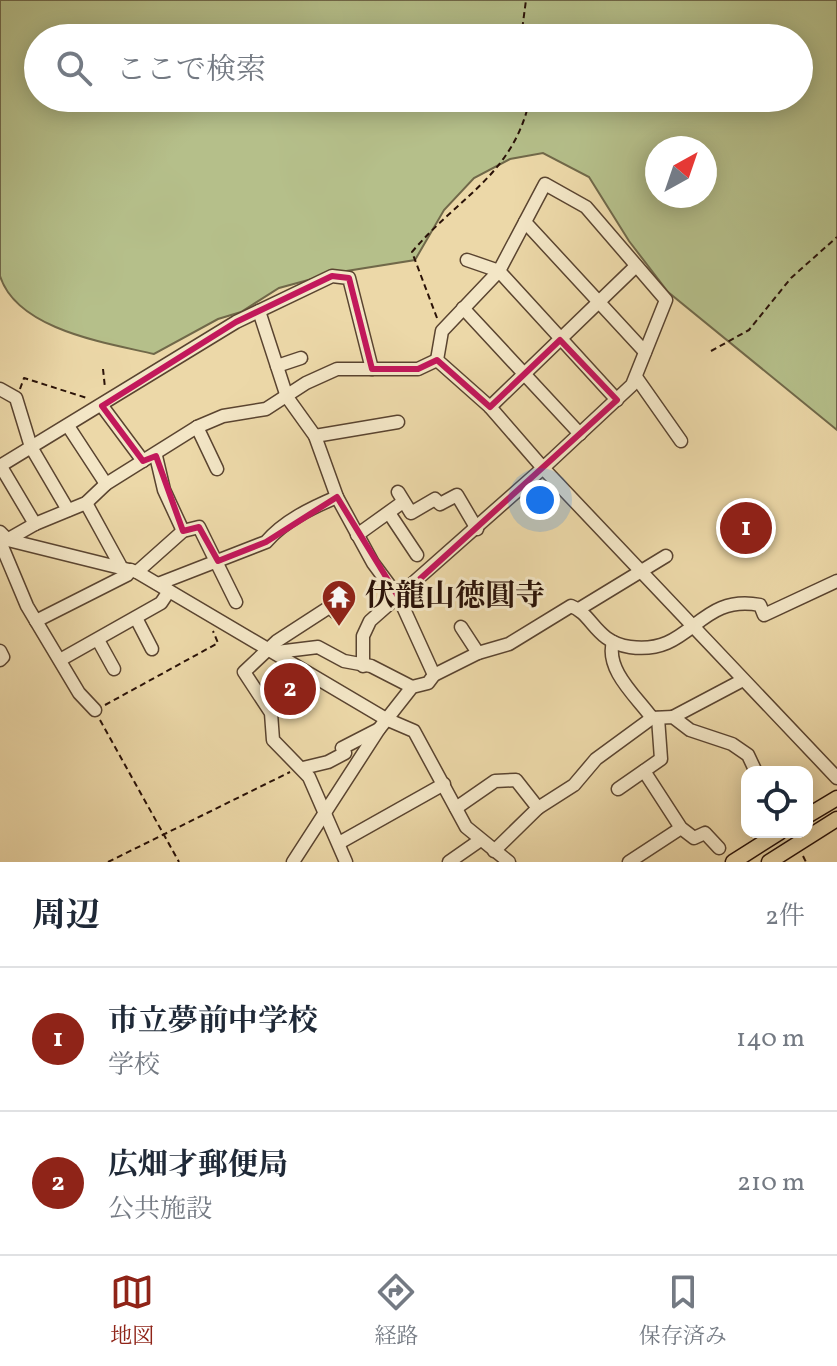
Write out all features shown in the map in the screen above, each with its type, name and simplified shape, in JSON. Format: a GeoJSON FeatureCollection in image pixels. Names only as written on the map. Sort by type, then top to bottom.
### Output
{"type":"FeatureCollection","features":[{"type":"Feature","properties":{"kind":"main road"},"geometry":{"type":"LineString","coordinates":[[813,812],[837,798]]}},
{"type":"Feature","properties":{"kind":"main road"},"geometry":{"type":"LineString","coordinates":[[769,862],[837,819]]}},
{"type":"Feature","properties":{"kind":"main road"},"geometry":{"type":"LineString","coordinates":[[733,862],[771,838]]}},
{"type":"Feature","properties":{"kind":"street"},"geometry":{"type":"LineString","coordinates":[[363,666],[365,627],[399,598],[413,580],[477,529],[632,385],[666,300],[586,207],[545,184],[499,271],[442,331],[437,360]]}},
{"type":"Feature","properties":{"kind":"street"},"geometry":{"type":"LineString","coordinates":[[525,222],[645,352]]}},
{"type":"Feature","properties":{"kind":"street"},"geometry":{"type":"LineString","coordinates":[[467,260],[499,271],[617,400]]}},
{"type":"Feature","properties":{"kind":"street"},"geometry":{"type":"LineString","coordinates":[[490,407],[636,266]]}},
{"type":"Feature","properties":{"kind":"street"},"geometry":{"type":"LineString","coordinates":[[35,524],[0,465],[259,311],[332,276],[349,278],[372,369]]}},
{"type":"Feature","properties":{"kind":"street"},"geometry":{"type":"LineString","coordinates":[[463,308],[580,434]]}},
{"type":"Feature","properties":{"kind":"street"},"geometry":{"type":"LineString","coordinates":[[259,311],[287,397],[315,436],[337,497],[357,535],[399,598],[434,675]]}},
{"type":"Feature","properties":{"kind":"street"},"geometry":{"type":"LineString","coordinates":[[277,366],[301,358]]}},
{"type":"Feature","properties":{"kind":"street"},"geometry":{"type":"LineString","coordinates":[[2,540],[86,503],[106,484],[197,427],[223,416],[266,409],[306,383],[337,369],[418,369],[437,360]]}},
{"type":"Feature","properties":{"kind":"street"},"geometry":{"type":"LineString","coordinates":[[437,360],[490,407],[543,468],[837,778]]}},
{"type":"Feature","properties":{"kind":"street"},"geometry":{"type":"LineString","coordinates":[[636,377],[681,441]]}},
{"type":"Feature","properties":{"kind":"street"},"geometry":{"type":"LineString","coordinates":[[0,389],[16,398],[31,447],[68,510]]}},
{"type":"Feature","properties":{"kind":"street"},"geometry":{"type":"LineString","coordinates":[[100,404],[149,458],[183,531]]}},
{"type":"Feature","properties":{"kind":"street"},"geometry":{"type":"LineString","coordinates":[[315,436],[398,422]]}},
{"type":"Feature","properties":{"kind":"street"},"geometry":{"type":"LineString","coordinates":[[68,426],[106,484]]}},
{"type":"Feature","properties":{"kind":"street"},"geometry":{"type":"LineString","coordinates":[[197,427],[217,469]]}},
{"type":"Feature","properties":{"kind":"street"},"geometry":{"type":"LineString","coordinates":[[357,535],[389,513],[400,497],[411,513],[435,499],[440,504],[457,495],[477,529]]}},
{"type":"Feature","properties":{"kind":"street"},"geometry":{"type":"LineString","coordinates":[[163,587],[266,542],[275,532],[310,509],[337,497]]}},
{"type":"Feature","properties":{"kind":"street"},"geometry":{"type":"LineString","coordinates":[[86,503],[129,569]]}},
{"type":"Feature","properties":{"kind":"street"},"geometry":{"type":"LineString","coordinates":[[389,513],[417,555]]}},
{"type":"Feature","properties":{"kind":"street"},"geometry":{"type":"LineString","coordinates":[[36,621],[127,575],[129,569],[183,531],[199,527],[236,602]]}},
{"type":"Feature","properties":{"kind":"street"},"geometry":{"type":"LineString","coordinates":[[2,540],[129,569],[273,650],[383,724],[414,731],[456,808],[479,841],[509,862]]}},
{"type":"Feature","properties":{"kind":"street"},"geometry":{"type":"LineString","coordinates":[[2,540],[36,621],[79,693],[95,710]]}},
{"type":"Feature","properties":{"kind":"street"},"geometry":{"type":"LineString","coordinates":[[579,609],[666,556]]}},
{"type":"Feature","properties":{"kind":"street"},"geometry":{"type":"LineString","coordinates":[[293,862],[383,724],[412,687],[428,683],[434,675],[478,653],[509,644],[571,606],[579,609],[595,631],[613,642],[649,647],[683,636],[719,606],[737,601],[760,605],[764,615],[837,581]]}},
{"type":"Feature","properties":{"kind":"street"},"geometry":{"type":"LineString","coordinates":[[60,660],[161,603],[163,587]]}},
{"type":"Feature","properties":{"kind":"street"},"geometry":{"type":"LineString","coordinates":[[335,612],[331,606],[244,672],[271,713],[273,740],[303,768],[346,862]]}},
{"type":"Feature","properties":{"kind":"street"},"geometry":{"type":"LineString","coordinates":[[136,618],[152,649]]}},
{"type":"Feature","properties":{"kind":"street"},"geometry":{"type":"LineString","coordinates":[[461,627],[478,653]]}},
{"type":"Feature","properties":{"kind":"street"},"geometry":{"type":"LineString","coordinates":[[98,640],[114,669]]}},
{"type":"Feature","properties":{"kind":"street"},"geometry":{"type":"LineString","coordinates":[[613,642],[610,652],[614,668],[655,718],[661,759],[618,789]]}},
{"type":"Feature","properties":{"kind":"street"},"geometry":{"type":"LineString","coordinates":[[273,650],[318,647],[363,666],[371,666],[412,687]]}},
{"type":"Feature","properties":{"kind":"street"},"geometry":{"type":"LineString","coordinates":[[0,651],[3,657],[0,660]]}},
{"type":"Feature","properties":{"kind":"street"},"geometry":{"type":"LineString","coordinates":[[494,851],[538,808],[574,785],[596,759],[655,718],[673,717],[743,680]]}},
{"type":"Feature","properties":{"kind":"street"},"geometry":{"type":"LineString","coordinates":[[673,717],[690,730],[732,744],[748,755],[753,766]]}},
{"type":"Feature","properties":{"kind":"street"},"geometry":{"type":"LineString","coordinates":[[303,768],[328,762],[345,753],[342,748],[383,724]]}},
{"type":"Feature","properties":{"kind":"street"},"geometry":{"type":"LineString","coordinates":[[644,771],[681,828],[694,838],[705,833],[719,848]]}},
{"type":"Feature","properties":{"kind":"street"},"geometry":{"type":"LineString","coordinates":[[456,808],[495,781],[516,780],[538,808]]}},
{"type":"Feature","properties":{"kind":"street"},"geometry":{"type":"LineString","coordinates":[[339,843],[444,784]]}},
{"type":"Feature","properties":{"kind":"street"},"geometry":{"type":"LineString","coordinates":[[629,862],[681,828]]}},
{"type":"Feature","properties":{"kind":"street"},"geometry":{"type":"LineString","coordinates":[[449,862],[479,841]]}},
{"type":"Feature","properties":{"kind":"path"},"geometry":{"type":"LineString","coordinates":[[523,24],[526,0]]}},
{"type":"Feature","properties":{"kind":"path"},"geometry":{"type":"LineString","coordinates":[[442,331],[412,252],[430,230],[476,192],[505,159],[523,127],[527,112]]}},
{"type":"Feature","properties":{"kind":"path"},"geometry":{"type":"LineString","coordinates":[[711,351],[749,330],[791,278],[837,237]]}},
{"type":"Feature","properties":{"kind":"path"},"geometry":{"type":"LineString","coordinates":[[16,398],[24,378],[100,404],[105,386],[103,369]]}},
{"type":"Feature","properties":{"kind":"path"},"geometry":{"type":"LineString","coordinates":[[179,862],[95,710],[218,643],[210,624]]}},
{"type":"Feature","properties":{"kind":"path"},"geometry":{"type":"LineString","coordinates":[[108,862],[274,778],[303,768]]}},
{"type":"Feature","properties":{"kind":"highlighted area"},"geometry":{"type":"Polygon","coordinates":[[[332,276],[349,278],[372,369],[418,369],[437,360],[490,407],[560,340],[617,400],[399,598],[337,497],[266,542],[218,561],[199,527],[183,531],[156,456],[143,461],[102,406],[236,322],[332,276]]]}},
{"type":"Feature","properties":{"kind":"green space"},"geometry":{"type":"Polygon","coordinates":[[[0,0],[837,0],[837,430],[668,292],[629,241],[589,177],[543,153],[510,159],[474,178],[444,210],[415,260],[334,273],[279,288],[241,312],[218,319],[154,354],[66,331],[44,322],[10,294],[0,276],[0,0]]]}},
{"type":"Feature","properties":{"kind":"place","name":"市立夢前中学校"},"geometry":{"type":"Point","coordinates":[746,528]}},
{"type":"Feature","properties":{"kind":"place","name":"伏龍山徳圓寺"},"geometry":{"type":"Point","coordinates":[339,628]}},
{"type":"Feature","properties":{"kind":"place","name":"広畑才郵便局"},"geometry":{"type":"Point","coordinates":[290,689]}}]}
